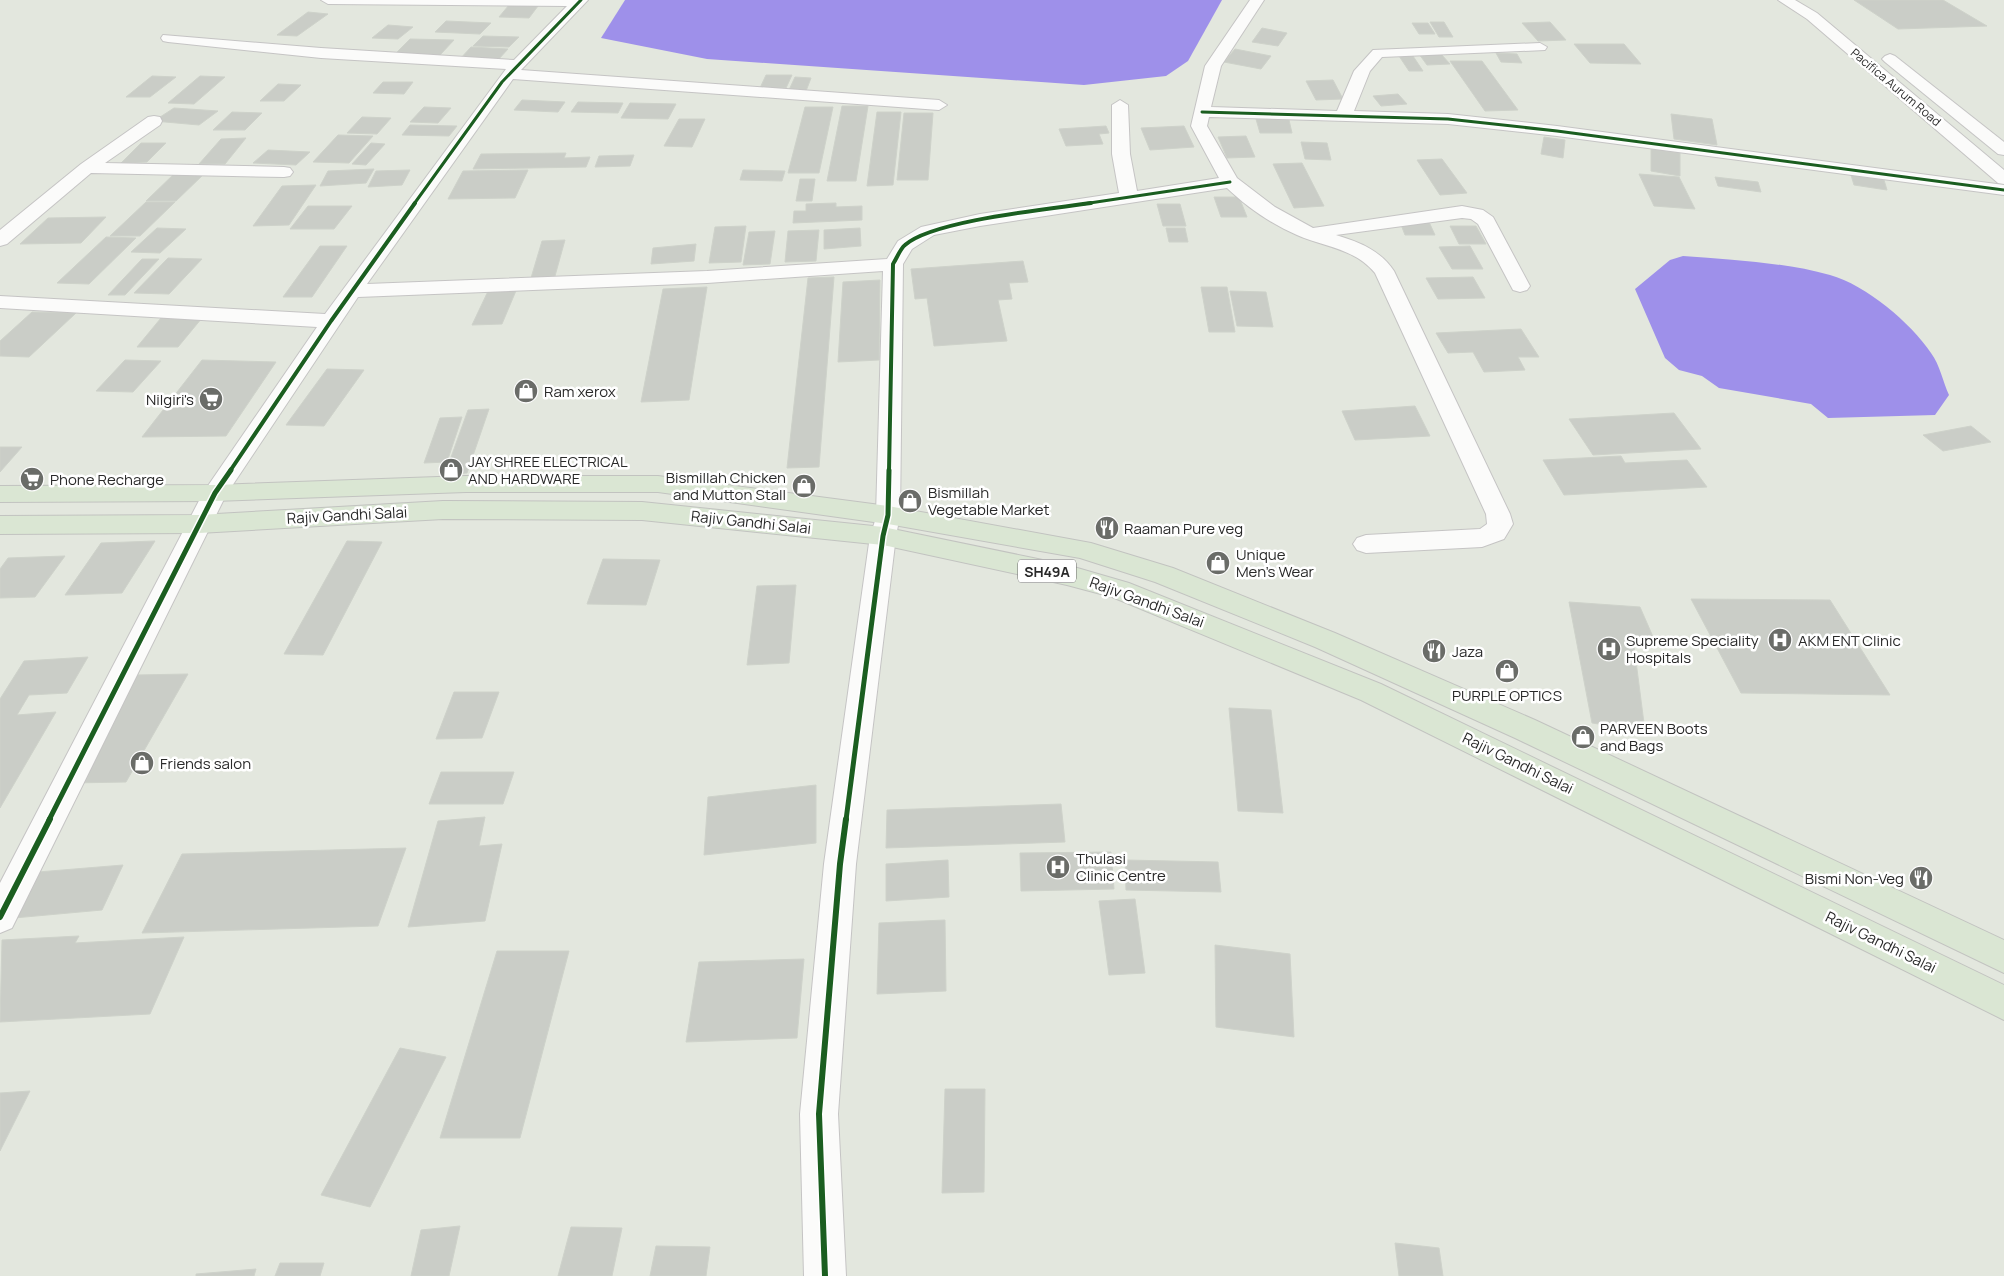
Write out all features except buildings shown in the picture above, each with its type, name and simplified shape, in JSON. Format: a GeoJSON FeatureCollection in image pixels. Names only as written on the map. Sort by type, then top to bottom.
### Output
{"type":"FeatureCollection","features":[{"type":"Feature","properties":{"kind":"main road","name":"Rajiv Gandhi Salai"},"geometry":{"type":"LineString","coordinates":[[0,494],[215,493],[466,484],[658,484],[885,526],[1120,590],[1248,640],[1371,692],[2004,1003]]}},
{"type":"Feature","properties":{"kind":"main road","name":"Rajiv Gandhi Salai"},"geometry":{"type":"LineString","coordinates":[[0,525],[198,524],[443,510],[642,510],[885,526],[1082,550],[1164,575],[1325,640],[1525,729],[2004,957]]}},
{"type":"Feature","properties":{"kind":"street"},"geometry":{"type":"LineString","coordinates":[[328,0],[580,1]]}},
{"type":"Feature","properties":{"kind":"street"},"geometry":{"type":"LineString","coordinates":[[1257,0],[1213,66],[1199,126],[1230,182],[1275,215],[1309,233],[1350,245],[1377,261],[1384,270],[1498,514],[1500,524],[1495,533],[1482,538],[1366,544]]}},
{"type":"Feature","properties":{"kind":"street","name":"Pacifica Aurum Road"},"geometry":{"type":"LineString","coordinates":[[1785,0],[1812,16],[2004,179]]}},
{"type":"Feature","properties":{"kind":"street"},"geometry":{"type":"LineString","coordinates":[[1811,0],[1827,9]]}},
{"type":"Feature","properties":{"kind":"street"},"geometry":{"type":"LineString","coordinates":[[0,917],[215,493],[331,321],[514,70],[580,1]]}},
{"type":"Feature","properties":{"kind":"street"},"geometry":{"type":"LineString","coordinates":[[168,38],[514,70],[939,105]]}},
{"type":"Feature","properties":{"kind":"street"},"geometry":{"type":"LineString","coordinates":[[1344,115],[1366,68],[1378,52],[1540,47]]}},
{"type":"Feature","properties":{"kind":"street","name":"Pacifica Aurum Road"},"geometry":{"type":"LineString","coordinates":[[1880,51],[2004,150]]}},
{"type":"Feature","properties":{"kind":"street"},"geometry":{"type":"LineString","coordinates":[[1120,105],[1121,154],[1129,196]]}},
{"type":"Feature","properties":{"kind":"street"},"geometry":{"type":"LineString","coordinates":[[1202,112],[1448,119],[1557,130],[2004,190]]}},
{"type":"Feature","properties":{"kind":"street"},"geometry":{"type":"LineString","coordinates":[[0,240],[87,168],[154,121]]}},
{"type":"Feature","properties":{"kind":"street"},"geometry":{"type":"LineString","coordinates":[[87,168],[284,172]]}},
{"type":"Feature","properties":{"kind":"street"},"geometry":{"type":"LineString","coordinates":[[825,1276],[818,1114],[840,864],[885,526],[894,264],[905,246],[928,232],[980,220],[1230,182]]}},
{"type":"Feature","properties":{"kind":"street"},"geometry":{"type":"LineString","coordinates":[[1309,233],[1469,212],[1481,216],[1486,222],[1520,286]]}},
{"type":"Feature","properties":{"kind":"street"},"geometry":{"type":"LineString","coordinates":[[354,291],[707,277],[894,264]]}},
{"type":"Feature","properties":{"kind":"street"},"geometry":{"type":"LineString","coordinates":[[0,302],[59,307],[331,321]]}},
{"type":"Feature","properties":{"kind":"shaded area"},"geometry":{"type":"Polygon","coordinates":[[[625,0],[1222,0],[1188,61],[1166,76],[1084,85],[707,59],[601,38],[625,0]]]}},
{"type":"Feature","properties":{"kind":"shaded area"},"geometry":{"type":"Polygon","coordinates":[[[1683,256],[1794,267],[1830,275],[1858,287],[1886,306],[1922,341],[1937,363],[1949,395],[1935,415],[1828,418],[1811,404],[1719,388],[1702,376],[1679,370],[1665,358],[1635,289],[1670,260],[1683,256]]]}},
{"type":"Feature","properties":{"kind":"cycle path"},"geometry":{"type":"LineString","coordinates":[[0,917],[215,493],[331,321],[502,82],[581,0]]}},
{"type":"Feature","properties":{"kind":"cycle path"},"geometry":{"type":"LineString","coordinates":[[1202,112],[1448,119],[1557,131],[2004,190]]}},
{"type":"Feature","properties":{"kind":"cycle path"},"geometry":{"type":"LineString","coordinates":[[825,1276],[819,1114],[840,864],[883,536],[888,515],[893,264],[905,245],[928,231],[980,220],[1230,182]]}},
{"type":"Feature","properties":{"kind":"place","name":"Ram xerox"},"geometry":{"type":"Point","coordinates":[526,391]}},
{"type":"Feature","properties":{"kind":"place","name":"Nilgiri's"},"geometry":{"type":"Point","coordinates":[211,399]}},
{"type":"Feature","properties":{"kind":"place","name":"JAY SHREE ELECTRICAL AND HARDWARE"},"geometry":{"type":"Point","coordinates":[451,470]}},
{"type":"Feature","properties":{"kind":"place","name":"Phone Recharge"},"geometry":{"type":"Point","coordinates":[32,479]}},
{"type":"Feature","properties":{"kind":"place","name":"Bismillah Chicken and Mutton Stall"},"geometry":{"type":"Point","coordinates":[804,486]}},
{"type":"Feature","properties":{"kind":"place","name":"Bismillah Vegetable Market"},"geometry":{"type":"Point","coordinates":[910,501]}},
{"type":"Feature","properties":{"kind":"place","name":"Raaman Pure veg"},"geometry":{"type":"Point","coordinates":[1107,528]}},
{"type":"Feature","properties":{"kind":"place","name":"Unique Men's Wear"},"geometry":{"type":"Point","coordinates":[1218,563]}},
{"type":"Feature","properties":{"kind":"place","name":"AKM ENT Clinic"},"geometry":{"type":"Point","coordinates":[1780,640]}},
{"type":"Feature","properties":{"kind":"place","name":"Supreme Speciality Hospitals"},"geometry":{"type":"Point","coordinates":[1609,649]}},
{"type":"Feature","properties":{"kind":"place","name":"Jaza"},"geometry":{"type":"Point","coordinates":[1434,651]}},
{"type":"Feature","properties":{"kind":"place","name":"PURPLE OPTICS"},"geometry":{"type":"Point","coordinates":[1507,671]}},
{"type":"Feature","properties":{"kind":"place","name":"PARVEEN Boots and Bags"},"geometry":{"type":"Point","coordinates":[1583,737]}},
{"type":"Feature","properties":{"kind":"place","name":"Friends salon"},"geometry":{"type":"Point","coordinates":[142,763]}},
{"type":"Feature","properties":{"kind":"place","name":"Thulasi Clinic Centre"},"geometry":{"type":"Point","coordinates":[1058,867]}},
{"type":"Feature","properties":{"kind":"place","name":"Bismi Non-Veg"},"geometry":{"type":"Point","coordinates":[1921,878]}}]}
